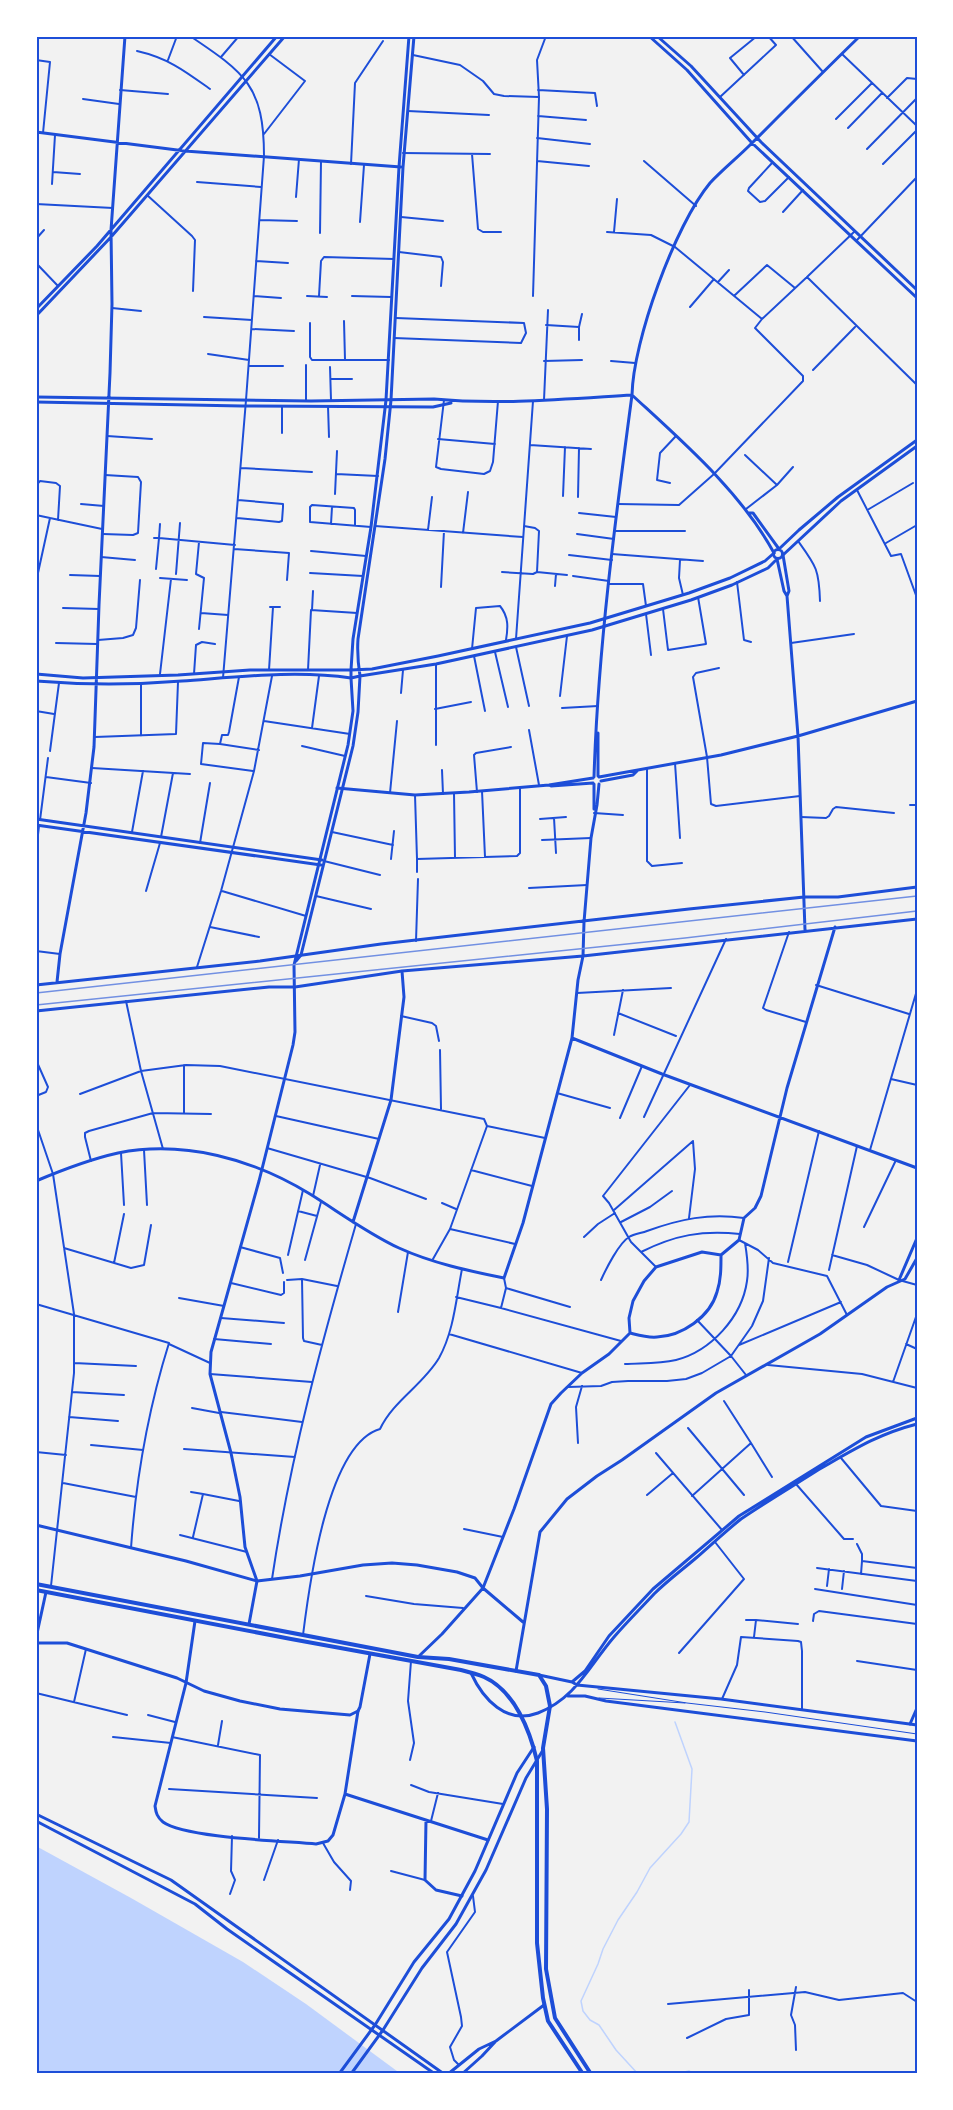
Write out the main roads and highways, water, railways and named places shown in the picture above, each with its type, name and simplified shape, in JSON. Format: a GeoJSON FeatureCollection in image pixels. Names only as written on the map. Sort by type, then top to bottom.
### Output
{"type":"FeatureCollection","features":[{"type":"Feature","properties":{"kind":"main road"},"geometry":{"type":"LineString","coordinates":[[36,1584],[418,1657],[449,1659],[539,1675],[546,1686],[550,1706],[543,1748],[547,1809],[546,1969],[555,2018],[591,2074]]}},
{"type":"Feature","properties":{"kind":"main road"},"geometry":{"type":"LineString","coordinates":[[36,1590],[471,1673],[486,1678],[500,1687],[520,1715],[534,1746],[537,1761],[537,1943],[544,2005],[548,2021],[583,2074]]}},
{"type":"Feature","properties":{"kind":"main road"},"geometry":{"type":"LineString","coordinates":[[544,2005],[551,2003]]}},
{"type":"Feature","properties":{"kind":"water"},"geometry":{"type":"Polygon","coordinates":[[[36,1846],[243,1962],[306,2004],[401,2074],[36,2074],[36,1846]]]}},
{"type":"Feature","properties":{"kind":"waterway"},"geometry":{"type":"LineString","coordinates":[[638,2074],[616,2050],[599,2025],[590,2020],[583,2011],[581,2001],[618,1920],[650,1868],[689,1822],[692,1769],[675,1722]]}},
{"type":"Feature","properties":{"kind":"waterway"},"geometry":{"type":"LineString","coordinates":[[675,2074],[689,2071],[694,2074]]}},
{"type":"Feature","properties":{"kind":"railway"},"geometry":{"type":"LineString","coordinates":[[36,993],[917,896]]}},
{"type":"Feature","properties":{"kind":"railway"},"geometry":{"type":"LineString","coordinates":[[36,1005],[685,938],[917,911]]}}]}
